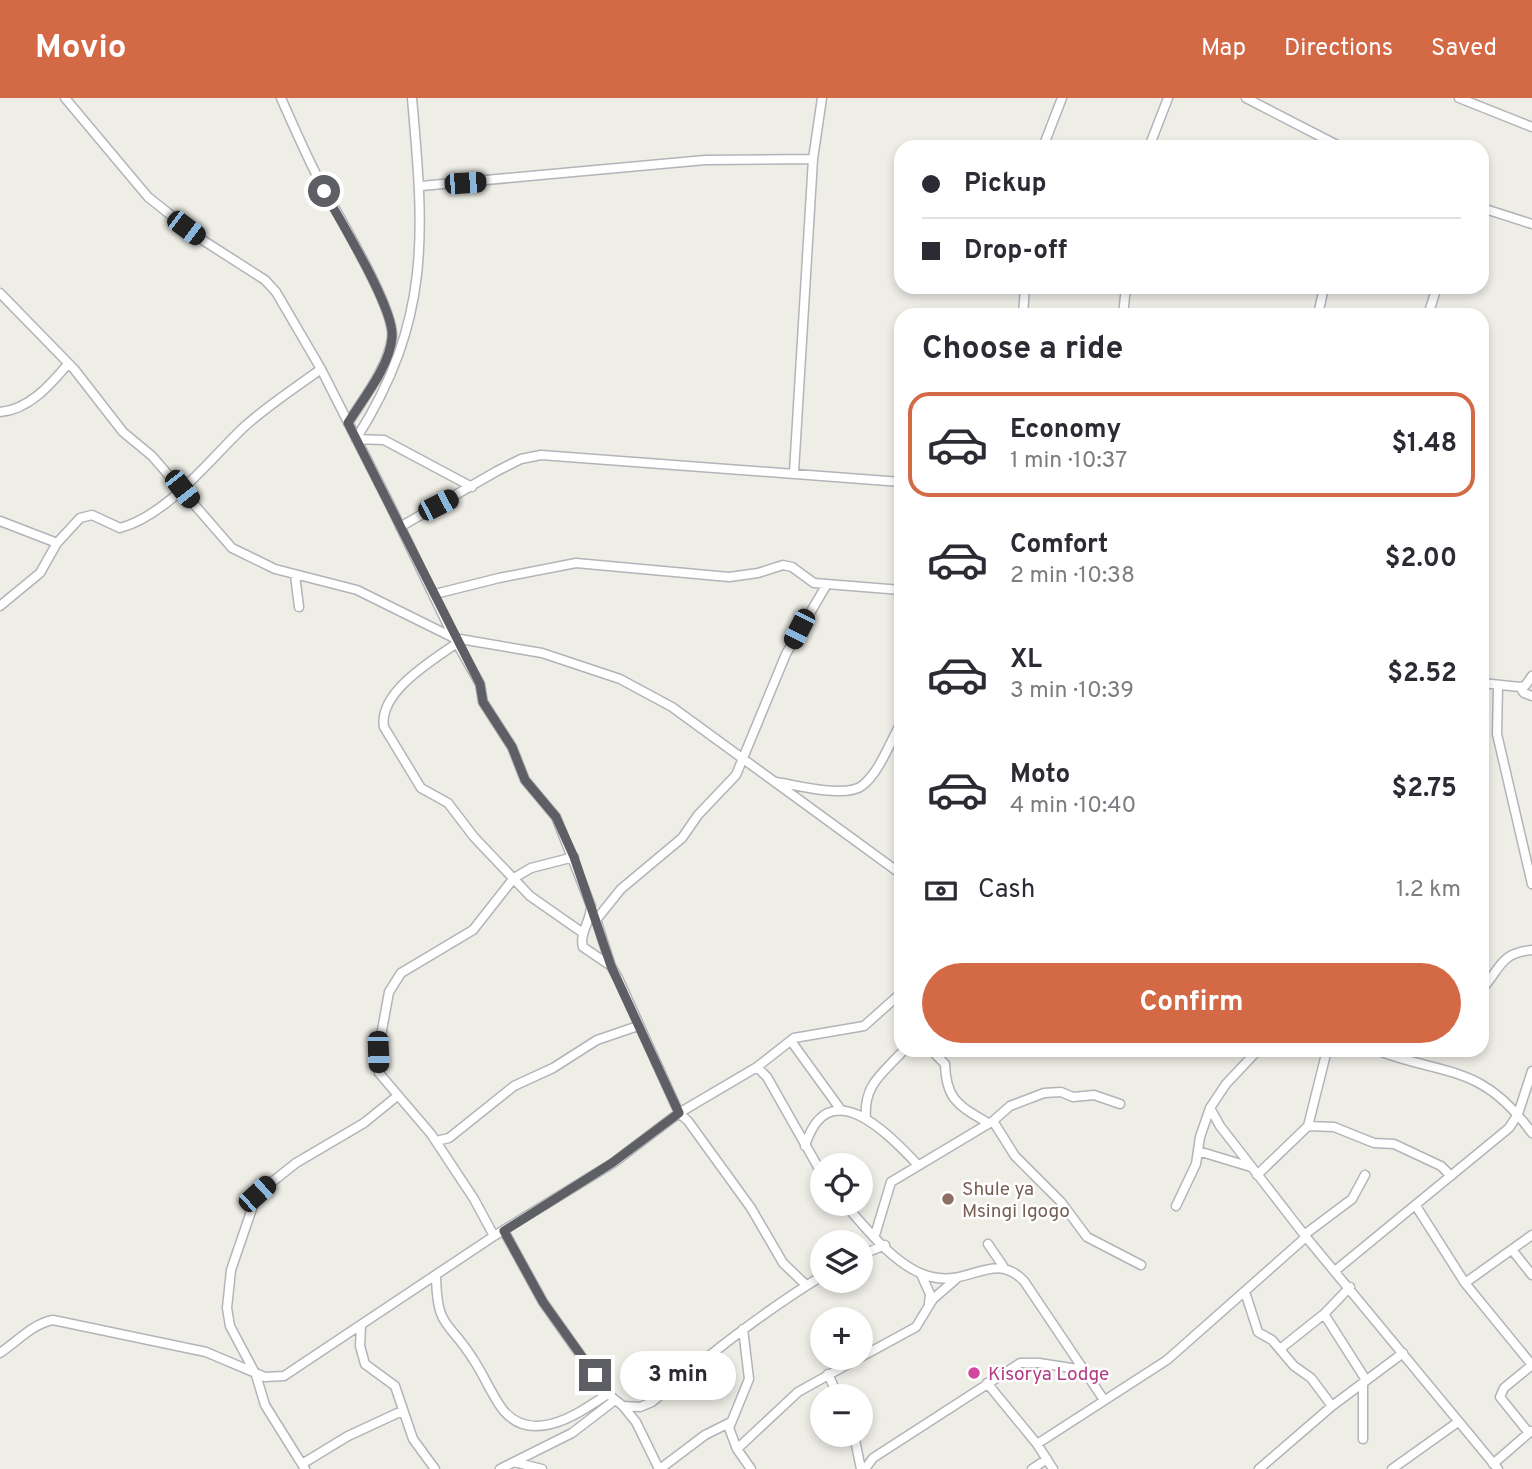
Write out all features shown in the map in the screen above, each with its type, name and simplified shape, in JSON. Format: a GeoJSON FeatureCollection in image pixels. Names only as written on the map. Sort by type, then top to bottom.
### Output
{"type":"FeatureCollection","features":[{"type":"Feature","properties":{"kind":"street"},"geometry":{"type":"LineString","coordinates":[[65,98],[148,197],[201,239],[265,280],[276,292],[321,369],[435,594],[455,640],[480,684],[483,702],[512,747],[525,780],[556,817],[574,857],[611,966],[679,1113],[688,1121],[731,1180],[783,1263],[806,1284]]}},
{"type":"Feature","properties":{"kind":"street"},"geometry":{"type":"LineString","coordinates":[[281,98],[314,170],[380,299],[392,330],[392,340],[379,370],[348,423]]}},
{"type":"Feature","properties":{"kind":"street"},"geometry":{"type":"LineString","coordinates":[[356,439],[388,382],[404,344],[415,306],[422,237],[421,186],[412,98]]}},
{"type":"Feature","properties":{"kind":"street"},"geometry":{"type":"LineString","coordinates":[[794,472],[813,159],[822,98]]}},
{"type":"Feature","properties":{"kind":"street"},"geometry":{"type":"LineString","coordinates":[[1046,140],[1062,98]]}},
{"type":"Feature","properties":{"kind":"street"},"geometry":{"type":"LineString","coordinates":[[1152,140],[1168,98]]}},
{"type":"Feature","properties":{"kind":"street"},"geometry":{"type":"LineString","coordinates":[[1246,98],[1327,140]]}},
{"type":"Feature","properties":{"kind":"street"},"geometry":{"type":"LineString","coordinates":[[1459,98],[1532,127]]}},
{"type":"Feature","properties":{"kind":"street"},"geometry":{"type":"LineString","coordinates":[[421,186],[705,160],[813,159]]}},
{"type":"Feature","properties":{"kind":"street"},"geometry":{"type":"LineString","coordinates":[[1489,210],[1532,224]]}},
{"type":"Feature","properties":{"kind":"street"},"geometry":{"type":"LineString","coordinates":[[0,293],[68,364],[123,432],[152,456],[232,548],[267,566],[357,590],[455,640],[542,653],[620,680],[673,707],[894,869]]}},
{"type":"Feature","properties":{"kind":"street"},"geometry":{"type":"LineString","coordinates":[[0,412],[18,407],[50,387],[68,364]]}},
{"type":"Feature","properties":{"kind":"street"},"geometry":{"type":"LineString","coordinates":[[0,606],[40,573],[57,543],[85,516],[92,515],[116,528],[125,527],[182,489],[245,426],[321,369]]}},
{"type":"Feature","properties":{"kind":"street"},"geometry":{"type":"LineString","coordinates":[[356,439],[384,440],[471,487]]}},
{"type":"Feature","properties":{"kind":"street"},"geometry":{"type":"LineString","coordinates":[[400,527],[521,459],[541,455],[894,481]]}},
{"type":"Feature","properties":{"kind":"street"},"geometry":{"type":"LineString","coordinates":[[0,521],[57,543]]}},
{"type":"Feature","properties":{"kind":"street"},"geometry":{"type":"LineString","coordinates":[[435,594],[499,578],[576,564],[729,576],[758,573],[783,565],[792,567],[808,580],[894,589]]}},
{"type":"Feature","properties":{"kind":"street"},"geometry":{"type":"LineString","coordinates":[[295,575],[299,607]]}},
{"type":"Feature","properties":{"kind":"street"},"geometry":{"type":"LineString","coordinates":[[596,920],[621,889],[682,838],[698,815],[736,775],[786,654],[827,584]]}},
{"type":"Feature","properties":{"kind":"street"},"geometry":{"type":"LineString","coordinates":[[455,640],[412,675],[394,695],[383,722],[384,727],[421,788],[448,803],[513,879],[537,902],[583,933]]}},
{"type":"Feature","properties":{"kind":"street"},"geometry":{"type":"LineString","coordinates":[[1489,684],[1520,687],[1525,686],[1532,676]]}},
{"type":"Feature","properties":{"kind":"street"},"geometry":{"type":"LineString","coordinates":[[1499,686],[1496,716],[1500,752],[1532,884]]}},
{"type":"Feature","properties":{"kind":"street"},"geometry":{"type":"LineString","coordinates":[[1520,687],[1524,693],[1532,696]]}},
{"type":"Feature","properties":{"kind":"street"},"geometry":{"type":"LineString","coordinates":[[774,782],[852,791],[863,785],[873,774],[894,737]]}},
{"type":"Feature","properties":{"kind":"street"},"geometry":{"type":"LineString","coordinates":[[494,1236],[474,1199],[436,1141],[396,1097],[379,1073],[380,1035],[388,992],[401,973],[473,930],[513,879],[531,868],[574,857]]}},
{"type":"Feature","properties":{"kind":"street"},"geometry":{"type":"LineString","coordinates":[[591,906],[590,922],[583,933],[581,943],[586,951],[611,966]]}},
{"type":"Feature","properties":{"kind":"street"},"geometry":{"type":"LineString","coordinates":[[1489,977],[1508,956],[1532,950]]}},
{"type":"Feature","properties":{"kind":"street"},"geometry":{"type":"LineString","coordinates":[[0,1353],[16,1344],[38,1323],[53,1320],[206,1352],[256,1375],[275,1378],[293,1371],[494,1236],[612,1163],[679,1113],[757,1067],[791,1041],[815,1032],[864,1026],[894,999]]}},
{"type":"Feature","properties":{"kind":"street"},"geometry":{"type":"LineString","coordinates":[[436,1141],[449,1138],[514,1086],[553,1068],[597,1040],[638,1026]]}},
{"type":"Feature","properties":{"kind":"street"},"geometry":{"type":"LineString","coordinates":[[791,1041],[841,1110]]}},
{"type":"Feature","properties":{"kind":"street"},"geometry":{"type":"LineString","coordinates":[[866,1119],[865,1104],[869,1086],[897,1057]]}},
{"type":"Feature","properties":{"kind":"street"},"geometry":{"type":"LineString","coordinates":[[938,1057],[945,1065],[945,1081],[954,1100],[991,1122],[1015,1156],[1061,1202],[1087,1237],[1141,1265]]}},
{"type":"Feature","properties":{"kind":"street"},"geometry":{"type":"LineString","coordinates":[[1176,1206],[1196,1164],[1200,1137],[1210,1108],[1226,1084],[1251,1057]]}},
{"type":"Feature","properties":{"kind":"street"},"geometry":{"type":"LineString","coordinates":[[1254,1171],[1308,1126],[1325,1057]]}},
{"type":"Feature","properties":{"kind":"street"},"geometry":{"type":"LineString","coordinates":[[1397,1057],[1479,1080],[1518,1114],[1532,1133]]}},
{"type":"Feature","properties":{"kind":"street"},"geometry":{"type":"LineString","coordinates":[[757,1067],[767,1077],[810,1155]]}},
{"type":"Feature","properties":{"kind":"street"},"geometry":{"type":"LineString","coordinates":[[1336,1270],[1509,1128],[1518,1114],[1532,1070]]}},
{"type":"Feature","properties":{"kind":"street"},"geometry":{"type":"LineString","coordinates":[[875,1235],[891,1182],[991,1122],[1010,1106],[1052,1091],[1073,1097],[1101,1097],[1120,1104]]}},
{"type":"Feature","properties":{"kind":"street"},"geometry":{"type":"LineString","coordinates":[[396,1097],[364,1123],[278,1176],[257,1194],[251,1205],[231,1270],[228,1307],[230,1326],[256,1375],[265,1405],[303,1467],[348,1436],[402,1411]]}},
{"type":"Feature","properties":{"kind":"street"},"geometry":{"type":"LineString","coordinates":[[853,1113],[865,1104]]}},
{"type":"Feature","properties":{"kind":"street"},"geometry":{"type":"LineString","coordinates":[[1210,1108],[1254,1171],[1305,1236],[1336,1270],[1496,1466],[1530,1432],[1500,1397],[1504,1388],[1532,1365],[1465,1283],[1416,1206]]}},
{"type":"Feature","properties":{"kind":"street"},"geometry":{"type":"LineString","coordinates":[[804,1146],[816,1120],[824,1112],[841,1110],[866,1119],[918,1165]]}},
{"type":"Feature","properties":{"kind":"street"},"geometry":{"type":"LineString","coordinates":[[1308,1126],[1334,1127],[1374,1143],[1394,1144],[1441,1166],[1451,1176]]}},
{"type":"Feature","properties":{"kind":"street"},"geometry":{"type":"LineString","coordinates":[[1198,1151],[1254,1171]]}},
{"type":"Feature","properties":{"kind":"street"},"geometry":{"type":"LineString","coordinates":[[1037,1444],[1167,1360],[1305,1236],[1352,1199],[1365,1175]]}},
{"type":"Feature","properties":{"kind":"street"},"geometry":{"type":"LineString","coordinates":[[857,1216],[885,1245],[921,1274],[930,1294],[929,1306]]}},
{"type":"Feature","properties":{"kind":"street"},"geometry":{"type":"LineString","coordinates":[[504,1231],[543,1302],[608,1394],[624,1406],[636,1422],[658,1468],[705,1435],[729,1423]]}},
{"type":"Feature","properties":{"kind":"street"},"geometry":{"type":"LineString","coordinates":[[1465,1283],[1532,1235]]}},
{"type":"Feature","properties":{"kind":"street"},"geometry":{"type":"LineString","coordinates":[[988,1244],[1003,1266],[1013,1270],[1024,1281],[1104,1400]]}},
{"type":"Feature","properties":{"kind":"street"},"geometry":{"type":"LineString","coordinates":[[873,1250],[885,1245]]}},
{"type":"Feature","properties":{"kind":"street"},"geometry":{"type":"LineString","coordinates":[[1513,1251],[1532,1275]]}},
{"type":"Feature","properties":{"kind":"street"},"geometry":{"type":"LineString","coordinates":[[873,1350],[916,1327],[933,1299],[958,1279],[1003,1266]]}},
{"type":"Feature","properties":{"kind":"street"},"geometry":{"type":"LineString","coordinates":[[921,1274],[958,1279]]}},
{"type":"Feature","properties":{"kind":"street"},"geometry":{"type":"LineString","coordinates":[[436,1275],[441,1320],[465,1346],[503,1410],[517,1421],[540,1426],[559,1423],[608,1394]]}},
{"type":"Feature","properties":{"kind":"street"},"geometry":{"type":"LineString","coordinates":[[624,1406],[640,1407],[652,1402],[743,1329],[810,1282]]}},
{"type":"Feature","properties":{"kind":"street"},"geometry":{"type":"LineString","coordinates":[[1280,1349],[1324,1314],[1350,1287]]}},
{"type":"Feature","properties":{"kind":"street"},"geometry":{"type":"LineString","coordinates":[[1245,1292],[1258,1332],[1317,1384],[1332,1406]]}},
{"type":"Feature","properties":{"kind":"street"},"geometry":{"type":"LineString","coordinates":[[1324,1314],[1364,1382],[1363,1440]]}},
{"type":"Feature","properties":{"kind":"street"},"geometry":{"type":"LineString","coordinates":[[361,1325],[360,1346],[365,1363],[392,1382],[417,1447],[435,1469]]}},
{"type":"Feature","properties":{"kind":"street"},"geometry":{"type":"LineString","coordinates":[[743,1329],[749,1379],[729,1423],[730,1434],[737,1449],[751,1469]]}},
{"type":"Feature","properties":{"kind":"street"},"geometry":{"type":"LineString","coordinates":[[1259,1469],[1332,1406],[1403,1353]]}},
{"type":"Feature","properties":{"kind":"street"},"geometry":{"type":"LineString","coordinates":[[863,1469],[873,1458],[1014,1366],[1026,1362],[1084,1370]]}},
{"type":"Feature","properties":{"kind":"street"},"geometry":{"type":"LineString","coordinates":[[737,1449],[787,1401],[836,1370]]}},
{"type":"Feature","properties":{"kind":"street"},"geometry":{"type":"LineString","coordinates":[[828,1374],[833,1384]]}},
{"type":"Feature","properties":{"kind":"street"},"geometry":{"type":"LineString","coordinates":[[987,1383],[1037,1444],[1053,1469]]}},
{"type":"Feature","properties":{"kind":"street"},"geometry":{"type":"LineString","coordinates":[[500,1469],[572,1433],[615,1400]]}},
{"type":"Feature","properties":{"kind":"street"},"geometry":{"type":"LineString","coordinates":[[1392,1469],[1458,1422]]}},
{"type":"Feature","properties":{"kind":"street"},"geometry":{"type":"LineString","coordinates":[[857,1447],[863,1469]]}},
{"type":"Feature","properties":{"kind":"street"},"geometry":{"type":"LineString","coordinates":[[1032,1469],[1047,1459]]}},
{"type":"Feature","properties":{"kind":"street"},"geometry":{"type":"LineString","coordinates":[[512,1462],[522,1462],[542,1469]]}},
{"type":"Feature","properties":{"kind":"place","name":"Shule ya Msingi Igogo"},"geometry":{"type":"Point","coordinates":[948,1199]}},
{"type":"Feature","properties":{"kind":"place","name":"Kisorya Lodge"},"geometry":{"type":"Point","coordinates":[974,1373]}},
{"type":"Feature","properties":{"kind":"route"},"geometry":{"type":"LineString","coordinates":[[324,191],[380,299],[392,330],[387,354],[348,423],[435,594],[454,638],[480,684],[483,702],[512,747],[525,780],[556,817],[574,857],[611,966],[679,1113],[657,1133],[504,1231],[543,1302],[595,1375]]}}]}
